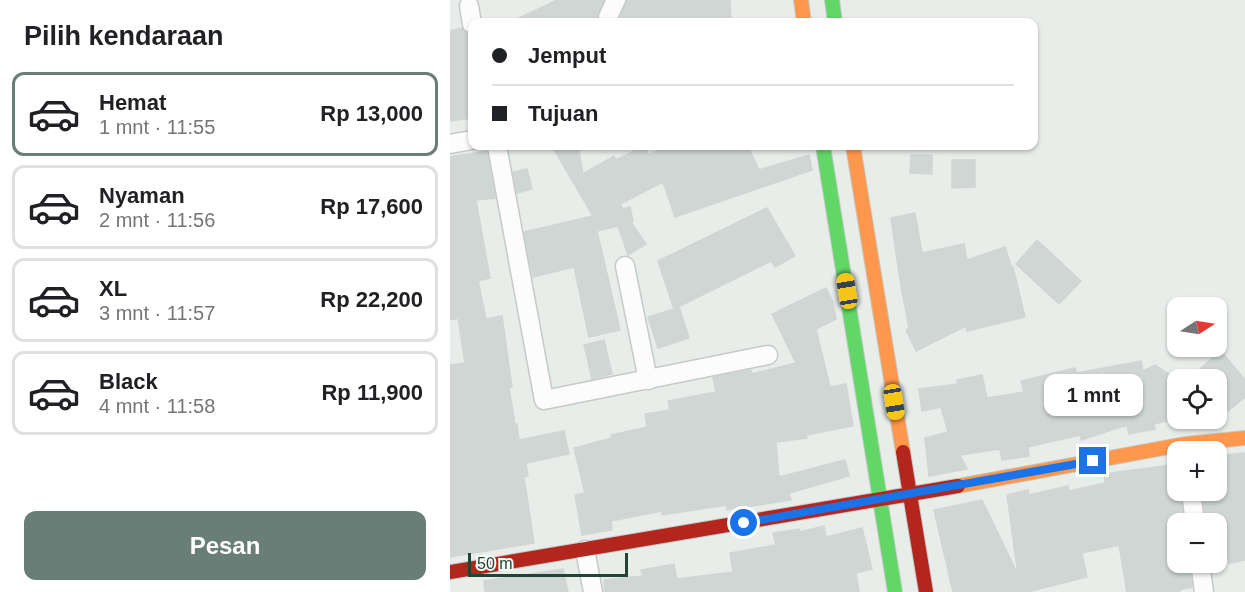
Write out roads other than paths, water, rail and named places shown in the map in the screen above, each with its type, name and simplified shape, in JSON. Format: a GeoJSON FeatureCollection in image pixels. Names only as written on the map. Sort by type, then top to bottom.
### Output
{"type":"FeatureCollection","features":[{"type":"Feature","properties":{"kind":"street"},"geometry":{"type":"LineString","coordinates":[[608,18],[616,0]]}},
{"type":"Feature","properties":{"kind":"street"},"geometry":{"type":"LineString","coordinates":[[801,0],[803,18]]}},
{"type":"Feature","properties":{"kind":"street"},"geometry":{"type":"LineString","coordinates":[[832,0],[834,18]]}},
{"type":"Feature","properties":{"kind":"street"},"geometry":{"type":"LineString","coordinates":[[469,6],[471,18]]}},
{"type":"Feature","properties":{"kind":"street"},"geometry":{"type":"LineString","coordinates":[[450,144],[468,141]]}},
{"type":"Feature","properties":{"kind":"street"},"geometry":{"type":"LineString","coordinates":[[498,150],[544,400],[768,355]]}},
{"type":"Feature","properties":{"kind":"street"},"geometry":{"type":"LineString","coordinates":[[824,150],[895,592]]}},
{"type":"Feature","properties":{"kind":"street"},"geometry":{"type":"LineString","coordinates":[[854,150],[926,592]]}},
{"type":"Feature","properties":{"kind":"street"},"geometry":{"type":"LineString","coordinates":[[625,266],[648,380]]}},
{"type":"Feature","properties":{"kind":"street"},"geometry":{"type":"LineString","coordinates":[[1221,441],[1245,438]]}},
{"type":"Feature","properties":{"kind":"street"},"geometry":{"type":"LineString","coordinates":[[450,572],[1167,451]]}},
{"type":"Feature","properties":{"kind":"street"},"geometry":{"type":"LineString","coordinates":[[585,550],[593,592]]}},
{"type":"Feature","properties":{"kind":"street"},"geometry":{"type":"LineString","coordinates":[[1201,573],[1204,592]]}}]}
